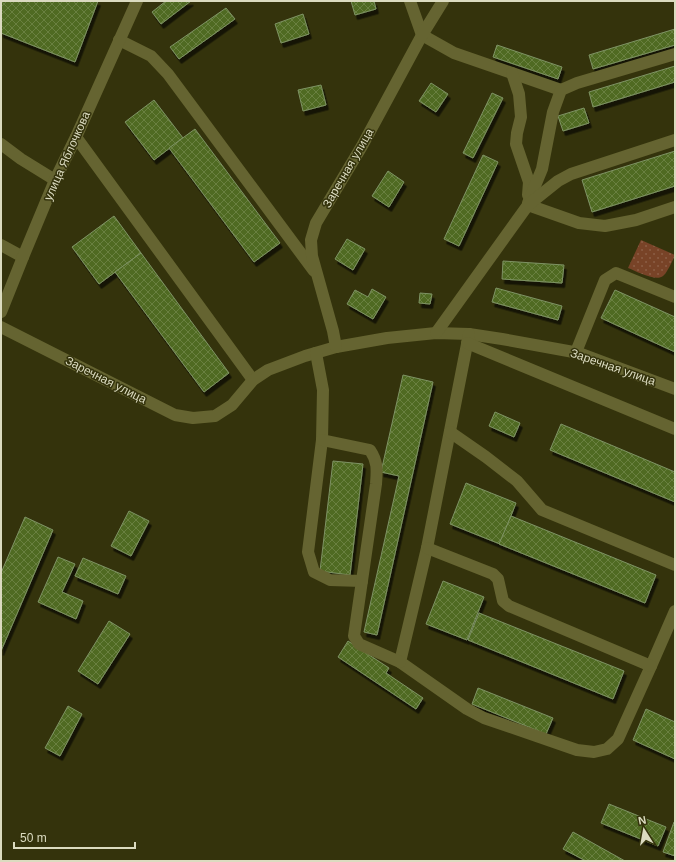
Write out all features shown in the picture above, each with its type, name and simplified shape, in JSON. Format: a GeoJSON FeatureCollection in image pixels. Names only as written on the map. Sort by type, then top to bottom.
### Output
{"type":"FeatureCollection","features":[{"type":"Feature","properties":{"kind":"street","name":"улица Яблочкова"},"geometry":{"type":"LineString","coordinates":[[1,312],[55,180],[137,1]]}},
{"type":"Feature","properties":{"kind":"street"},"geometry":{"type":"LineString","coordinates":[[410,1],[422,35],[454,53],[561,90],[577,83],[675,54]]}},
{"type":"Feature","properties":{"kind":"street","name":"Заречная улица"},"geometry":{"type":"LineString","coordinates":[[336,347],[312,256],[311,240],[316,223],[362,146],[422,35],[443,1]]}},
{"type":"Feature","properties":{"kind":"street"},"geometry":{"type":"LineString","coordinates":[[119,40],[151,56],[168,74],[317,276]]}},
{"type":"Feature","properties":{"kind":"street"},"geometry":{"type":"LineString","coordinates":[[512,73],[519,94],[521,117],[517,132],[516,144],[529,182],[528,205]]}},
{"type":"Feature","properties":{"kind":"street"},"geometry":{"type":"LineString","coordinates":[[436,333],[528,205],[542,169],[553,112],[561,90]]}},
{"type":"Feature","properties":{"kind":"street"},"geometry":{"type":"LineString","coordinates":[[76,137],[253,380]]}},
{"type":"Feature","properties":{"kind":"street"},"geometry":{"type":"LineString","coordinates":[[528,205],[558,181],[571,174],[675,140]]}},
{"type":"Feature","properties":{"kind":"street"},"geometry":{"type":"LineString","coordinates":[[1,144],[21,159],[55,180]]}},
{"type":"Feature","properties":{"kind":"street"},"geometry":{"type":"LineString","coordinates":[[528,205],[579,223],[605,226],[636,220],[675,207]]}},
{"type":"Feature","properties":{"kind":"street"},"geometry":{"type":"LineString","coordinates":[[1,245],[23,257]]}},
{"type":"Feature","properties":{"kind":"street"},"geometry":{"type":"LineString","coordinates":[[576,352],[605,280],[616,273],[675,297]]}},
{"type":"Feature","properties":{"kind":"street","name":"Заречная улица"},"geometry":{"type":"LineString","coordinates":[[1,327],[175,415],[193,418],[215,416],[232,405],[253,380],[268,370],[305,356],[336,347],[387,338],[436,333],[468,339],[502,339],[576,352],[675,389]]}},
{"type":"Feature","properties":{"kind":"street"},"geometry":{"type":"LineString","coordinates":[[400,662],[427,548],[468,339],[675,428]]}},
{"type":"Feature","properties":{"kind":"street"},"geometry":{"type":"LineString","coordinates":[[316,353],[323,390],[322,440],[308,552],[314,572],[330,580],[362,581]]}},
{"type":"Feature","properties":{"kind":"street"},"geometry":{"type":"LineString","coordinates":[[450,432],[517,481],[542,510],[675,565]]}},
{"type":"Feature","properties":{"kind":"street"},"geometry":{"type":"LineString","coordinates":[[322,440],[370,450],[375,458],[377,470],[354,636],[359,644],[400,662],[467,709],[484,718],[577,750],[594,752],[607,749],[618,739],[675,611]]}},
{"type":"Feature","properties":{"kind":"street"},"geometry":{"type":"LineString","coordinates":[[427,548],[492,574],[498,579],[503,601],[509,606],[651,666]]}},
{"type":"Feature","properties":{"kind":"shaded area"},"geometry":{"type":"Polygon","coordinates":[[[641,240],[675,255],[665,274],[660,278],[651,277],[628,268],[641,240]]]}},
{"type":"Feature","properties":{"kind":"building"},"geometry":{"type":"Polygon","coordinates":[[[1,1],[98,1],[75,62],[1,33],[1,1]]]}},
{"type":"Feature","properties":{"kind":"building"},"geometry":{"type":"Polygon","coordinates":[[[166,1],[191,1],[161,24],[152,12],[166,1]]]}},
{"type":"Feature","properties":{"kind":"building"},"geometry":{"type":"Polygon","coordinates":[[[351,1],[374,1],[376,9],[355,15],[351,1]]]}},
{"type":"Feature","properties":{"kind":"building"},"geometry":{"type":"Polygon","coordinates":[[[226,8],[235,19],[179,59],[170,47],[226,8]]]}},
{"type":"Feature","properties":{"kind":"building"},"geometry":{"type":"Polygon","coordinates":[[[303,14],[309,34],[281,43],[275,24],[303,14]]]}},
{"type":"Feature","properties":{"kind":"building"},"geometry":{"type":"Polygon","coordinates":[[[675,29],[675,45],[593,69],[589,55],[675,29]]]}},
{"type":"Feature","properties":{"kind":"building"},"geometry":{"type":"Polygon","coordinates":[[[497,45],[562,67],[558,79],[493,57],[497,45]]]}},
{"type":"Feature","properties":{"kind":"building"},"geometry":{"type":"Polygon","coordinates":[[[675,66],[675,82],[593,107],[589,92],[675,66]]]}},
{"type":"Feature","properties":{"kind":"building"},"geometry":{"type":"Polygon","coordinates":[[[431,83],[448,94],[436,112],[419,101],[431,83]]]}},
{"type":"Feature","properties":{"kind":"building"},"geometry":{"type":"Polygon","coordinates":[[[321,85],[326,105],[303,111],[298,90],[321,85]]]}},
{"type":"Feature","properties":{"kind":"building"},"geometry":{"type":"Polygon","coordinates":[[[492,93],[503,98],[473,158],[463,153],[492,93]]]}},
{"type":"Feature","properties":{"kind":"building"},"geometry":{"type":"Polygon","coordinates":[[[154,100],[183,138],[154,160],[125,122],[154,100]]]}},
{"type":"Feature","properties":{"kind":"building"},"geometry":{"type":"Polygon","coordinates":[[[584,108],[589,123],[563,131],[558,116],[584,108]]]}},
{"type":"Feature","properties":{"kind":"building"},"geometry":{"type":"Polygon","coordinates":[[[195,129],[280,243],[254,262],[169,148],[195,129]]]}},
{"type":"Feature","properties":{"kind":"building"},"geometry":{"type":"Polygon","coordinates":[[[675,151],[675,186],[592,212],[582,180],[675,151]]]}},
{"type":"Feature","properties":{"kind":"building"},"geometry":{"type":"Polygon","coordinates":[[[483,155],[498,162],[459,246],[444,239],[483,155]]]}},
{"type":"Feature","properties":{"kind":"building"},"geometry":{"type":"Polygon","coordinates":[[[388,171],[404,182],[389,207],[372,196],[388,171]]]}},
{"type":"Feature","properties":{"kind":"building"},"geometry":{"type":"Polygon","coordinates":[[[114,216],[141,253],[99,284],[72,247],[114,216]]]}},
{"type":"Feature","properties":{"kind":"building"},"geometry":{"type":"Polygon","coordinates":[[[347,239],[365,249],[353,270],[335,259],[347,239]]]}},
{"type":"Feature","properties":{"kind":"building"},"geometry":{"type":"Polygon","coordinates":[[[141,253],[229,373],[204,392],[115,272],[141,253]]]}},
{"type":"Feature","properties":{"kind":"building"},"geometry":{"type":"Polygon","coordinates":[[[503,261],[564,265],[562,283],[502,279],[503,261]]]}},
{"type":"Feature","properties":{"kind":"building"},"geometry":{"type":"Polygon","coordinates":[[[496,288],[562,306],[558,320],[492,302],[496,288]]]}},
{"type":"Feature","properties":{"kind":"building"},"geometry":{"type":"Polygon","coordinates":[[[372,289],[386,297],[373,319],[347,304],[355,290],[368,297],[372,289]]]}},
{"type":"Feature","properties":{"kind":"building"},"geometry":{"type":"Polygon","coordinates":[[[615,290],[675,317],[675,352],[601,318],[615,290]]]}},
{"type":"Feature","properties":{"kind":"building"},"geometry":{"type":"Polygon","coordinates":[[[420,293],[432,294],[430,304],[419,303],[420,293]]]}},
{"type":"Feature","properties":{"kind":"building"},"geometry":{"type":"Polygon","coordinates":[[[403,375],[433,382],[377,635],[364,632],[399,476],[381,472],[403,375]]]}},
{"type":"Feature","properties":{"kind":"building"},"geometry":{"type":"Polygon","coordinates":[[[495,412],[520,423],[514,437],[489,426],[495,412]]]}},
{"type":"Feature","properties":{"kind":"building"},"geometry":{"type":"Polygon","coordinates":[[[561,424],[675,472],[675,502],[550,450],[561,424]]]}},
{"type":"Feature","properties":{"kind":"building"},"geometry":{"type":"Polygon","coordinates":[[[333,461],[363,464],[350,575],[320,571],[333,461]]]}},
{"type":"Feature","properties":{"kind":"building"},"geometry":{"type":"Polygon","coordinates":[[[466,483],[516,503],[500,544],[450,524],[466,483]]]}},
{"type":"Feature","properties":{"kind":"building"},"geometry":{"type":"Polygon","coordinates":[[[129,511],[149,521],[131,556],[111,546],[129,511]]]}},
{"type":"Feature","properties":{"kind":"building"},"geometry":{"type":"Polygon","coordinates":[[[511,516],[656,575],[645,603],[499,544],[511,516]]]}},
{"type":"Feature","properties":{"kind":"building"},"geometry":{"type":"Polygon","coordinates":[[[25,517],[53,530],[1,651],[1,573],[25,517]]]}},
{"type":"Feature","properties":{"kind":"building"},"geometry":{"type":"Polygon","coordinates":[[[58,557],[75,564],[62,592],[83,601],[76,619],[38,602],[58,557]]]}},
{"type":"Feature","properties":{"kind":"building"},"geometry":{"type":"Polygon","coordinates":[[[83,558],[126,576],[118,594],[75,576],[83,558]]]}},
{"type":"Feature","properties":{"kind":"building"},"geometry":{"type":"Polygon","coordinates":[[[443,581],[484,597],[467,640],[426,624],[443,581]]]}},
{"type":"Feature","properties":{"kind":"building"},"geometry":{"type":"Polygon","coordinates":[[[479,613],[624,671],[613,699],[468,640],[479,613]]]}},
{"type":"Feature","properties":{"kind":"building"},"geometry":{"type":"Polygon","coordinates":[[[109,621],[130,634],[98,684],[78,671],[109,621]]]}},
{"type":"Feature","properties":{"kind":"building"},"geometry":{"type":"Polygon","coordinates":[[[348,641],[389,668],[386,673],[423,698],[416,709],[338,657],[348,641]]]}},
{"type":"Feature","properties":{"kind":"building"},"geometry":{"type":"Polygon","coordinates":[[[478,688],[553,718],[546,734],[472,704],[478,688]]]}},
{"type":"Feature","properties":{"kind":"building"},"geometry":{"type":"Polygon","coordinates":[[[68,706],[82,714],[60,756],[45,748],[68,706]]]}},
{"type":"Feature","properties":{"kind":"building"},"geometry":{"type":"Polygon","coordinates":[[[646,709],[675,722],[675,759],[633,740],[646,709]]]}},
{"type":"Feature","properties":{"kind":"building"},"geometry":{"type":"Polygon","coordinates":[[[609,804],[666,827],[658,846],[601,823],[609,804]]]}},
{"type":"Feature","properties":{"kind":"building"},"geometry":{"type":"Polygon","coordinates":[[[674,822],[675,823],[675,856],[663,852],[674,822]]]}},
{"type":"Feature","properties":{"kind":"building"},"geometry":{"type":"Polygon","coordinates":[[[573,832],[625,861],[586,861],[563,849],[573,832]]]}}]}
